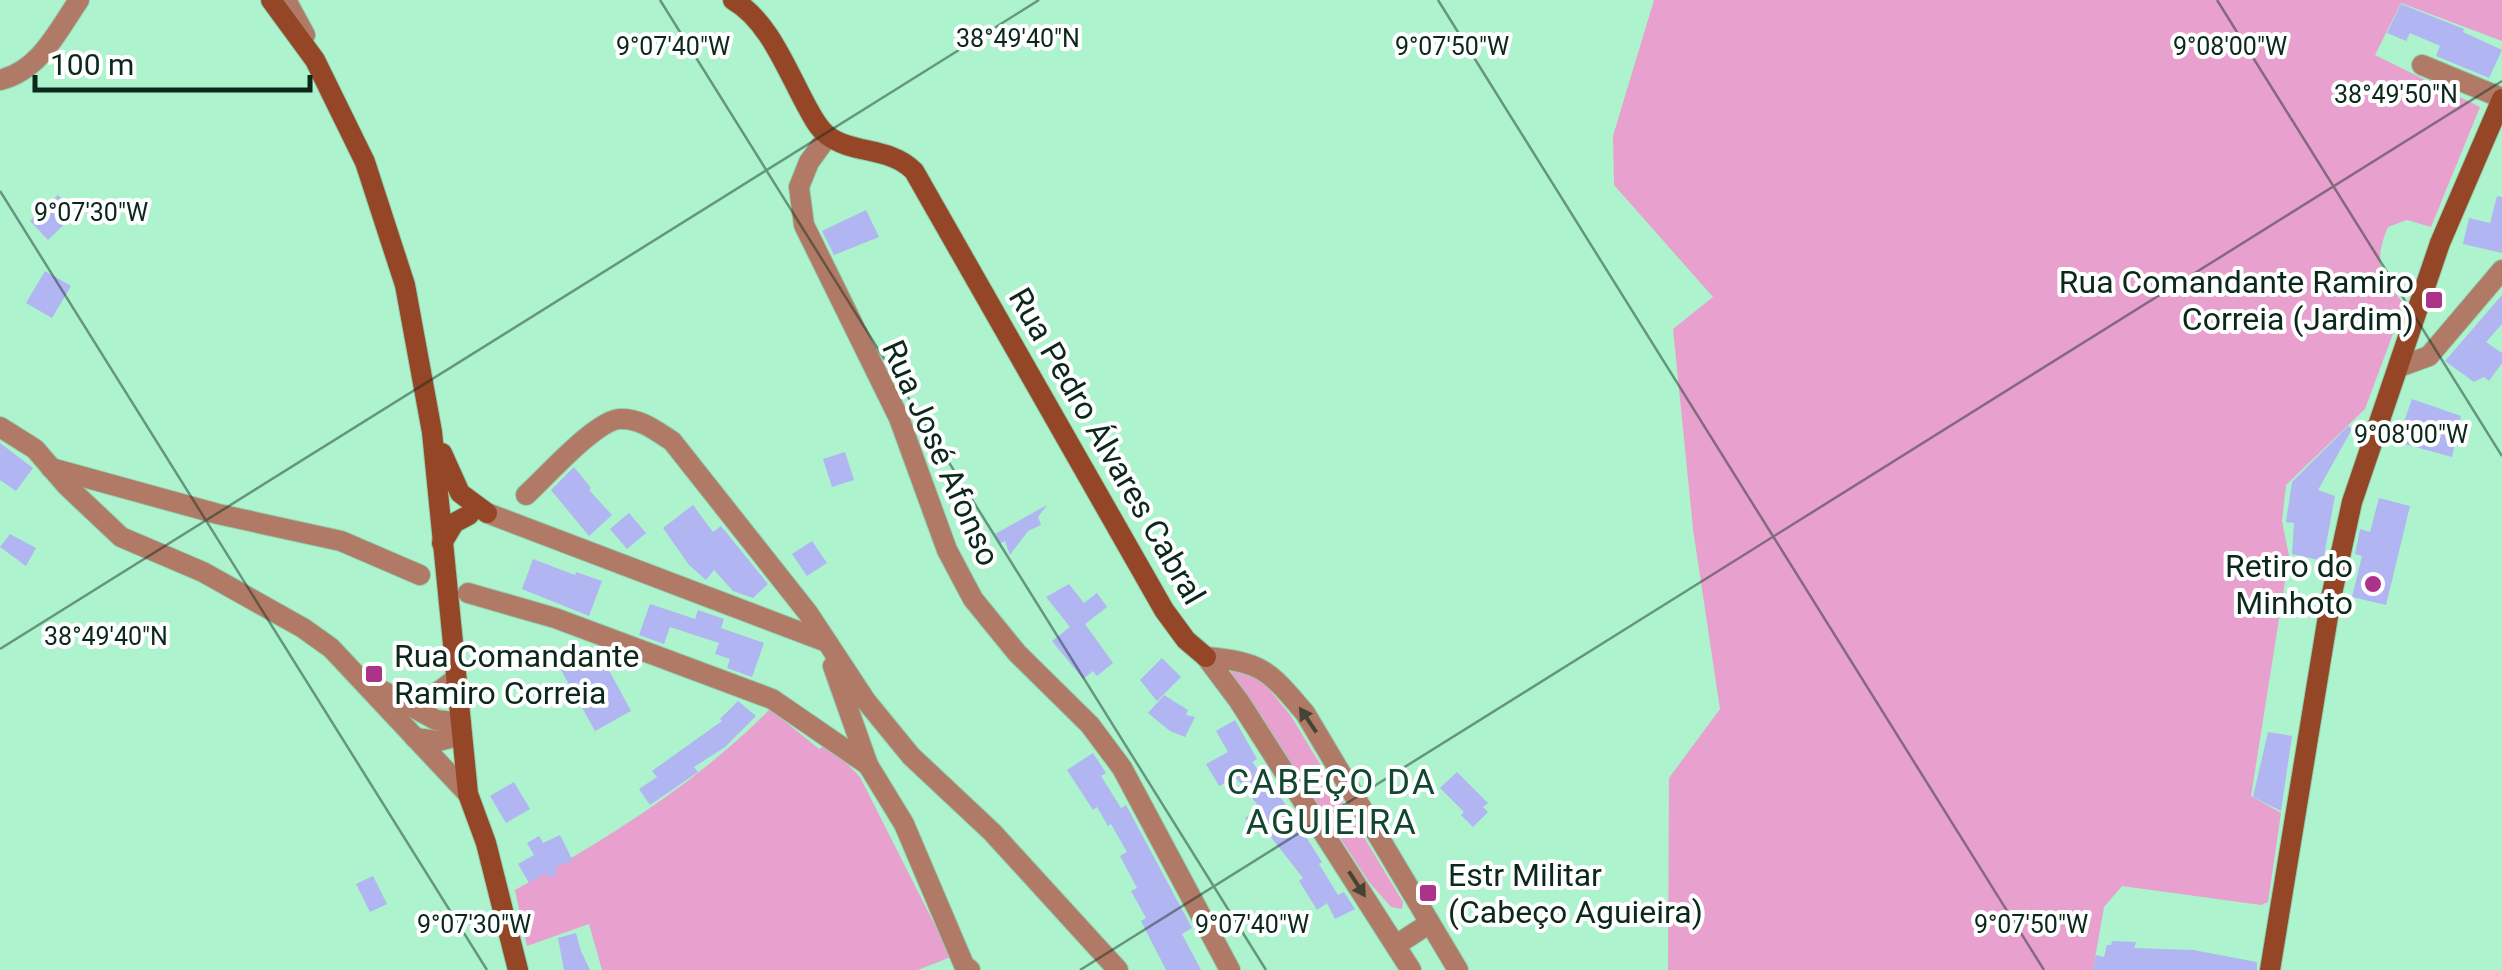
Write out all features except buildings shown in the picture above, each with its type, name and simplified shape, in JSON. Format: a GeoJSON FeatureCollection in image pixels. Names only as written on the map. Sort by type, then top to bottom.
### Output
{"type":"FeatureCollection","features":[{"type":"Feature","properties":{"kind":"street"},"geometry":{"type":"LineString","coordinates":[[0,80],[18,76],[38,61],[79,0]]}},
{"type":"Feature","properties":{"kind":"street"},"geometry":{"type":"LineString","coordinates":[[270,0],[315,60]]}},
{"type":"Feature","properties":{"kind":"street"},"geometry":{"type":"LineString","coordinates":[[286,0],[365,162],[406,285],[432,432],[468,794],[486,842],[518,970]]}},
{"type":"Feature","properties":{"kind":"street"},"geometry":{"type":"LineString","coordinates":[[733,0],[766,33],[812,116],[828,136]]}},
{"type":"Feature","properties":{"kind":"street"},"geometry":{"type":"LineString","coordinates":[[2270,970],[2331,598],[2352,502],[2440,243],[2502,98],[2422,65]]}},
{"type":"Feature","properties":{"kind":"street","name":"Rua Pedro Álvares Cabral"},"geometry":{"type":"LineString","coordinates":[[828,136],[898,158],[914,170],[1164,610],[1239,701],[1411,970]]}},
{"type":"Feature","properties":{"kind":"street","name":"Rua José Afonso"},"geometry":{"type":"LineString","coordinates":[[828,136],[809,162],[799,187],[804,225],[899,418],[947,550],[974,599],[1016,654],[1090,725],[1122,768],[1230,970]]}},
{"type":"Feature","properties":{"kind":"street"},"geometry":{"type":"LineString","coordinates":[[2399,366],[2429,356],[2502,270]]}},
{"type":"Feature","properties":{"kind":"street"},"geometry":{"type":"LineString","coordinates":[[526,495],[599,428],[618,418],[643,423],[672,441],[808,612],[866,701],[911,756],[992,832],[1118,970]]}},
{"type":"Feature","properties":{"kind":"street"},"geometry":{"type":"LineString","coordinates":[[0,427],[34,449],[121,537],[203,572],[303,628],[356,673],[400,702],[461,729]]}},
{"type":"Feature","properties":{"kind":"street"},"geometry":{"type":"LineString","coordinates":[[432,432],[460,494],[478,514]]}},
{"type":"Feature","properties":{"kind":"street"},"geometry":{"type":"LineString","coordinates":[[51,468],[218,514],[341,541],[420,575]]}},
{"type":"Feature","properties":{"kind":"street"},"geometry":{"type":"LineString","coordinates":[[438,504],[449,495],[460,494]]}},
{"type":"Feature","properties":{"kind":"street"},"geometry":{"type":"LineString","coordinates":[[438,504],[478,514],[824,641]]}},
{"type":"Feature","properties":{"kind":"street"},"geometry":{"type":"LineString","coordinates":[[442,543],[454,524],[478,514]]}},
{"type":"Feature","properties":{"kind":"street"},"geometry":{"type":"LineString","coordinates":[[468,593],[555,618],[772,699],[868,764]]}},
{"type":"Feature","properties":{"kind":"street"},"geometry":{"type":"LineString","coordinates":[[824,641],[868,764],[904,824],[966,968]]}},
{"type":"Feature","properties":{"kind":"street"},"geometry":{"type":"LineString","coordinates":[[1206,658],[1242,660],[1260,668],[1305,713],[1458,970]]}},
{"type":"Feature","properties":{"kind":"street"},"geometry":{"type":"LineString","coordinates":[[356,673],[468,794]]}},
{"type":"Feature","properties":{"kind":"street"},"geometry":{"type":"LineString","coordinates":[[400,702],[439,693],[456,678]]}},
{"type":"Feature","properties":{"kind":"street"},"geometry":{"type":"LineString","coordinates":[[415,738],[438,741],[461,729]]}},
{"type":"Feature","properties":{"kind":"street"},"geometry":{"type":"LineString","coordinates":[[1396,945],[1430,923]]}},
{"type":"Feature","properties":{"kind":"shaded area"},"geometry":{"type":"Polygon","coordinates":[[[1654,0],[2502,0],[2502,41],[2401,3],[2375,55],[2480,107],[2431,227],[2407,220],[2388,227],[2381,250],[2381,268],[2404,304],[2365,409],[2286,485],[2282,521],[2289,556],[2251,796],[2281,813],[2268,902],[2261,905],[2122,886],[2104,907],[2093,970],[1668,970],[1669,778],[1720,709],[1693,529],[1673,329],[1713,297],[1614,185],[1613,136],[1654,0]]]}},
{"type":"Feature","properties":{"kind":"shaded area"},"geometry":{"type":"Polygon","coordinates":[[[1232,669],[1260,678],[1291,716],[1403,902],[1402,909],[1391,907],[1369,882],[1232,669]]]}},
{"type":"Feature","properties":{"kind":"shaded area"},"geometry":{"type":"Polygon","coordinates":[[[770,709],[819,749],[828,744],[860,777],[951,957],[918,970],[602,970],[589,924],[527,946],[515,890],[682,785],[770,709]]]}},
{"type":"Feature","properties":{"kind":"place","name":"Rua Comandante Ramiro Correia (Jardim)"},"geometry":{"type":"Point","coordinates":[2434,300]}},
{"type":"Feature","properties":{"kind":"place","name":"Retiro do Minhoto"},"geometry":{"type":"Point","coordinates":[2373,584]}},
{"type":"Feature","properties":{"kind":"place","name":"Rua Comandante Ramiro Correia"},"geometry":{"type":"Point","coordinates":[374,674]}},
{"type":"Feature","properties":{"kind":"place","name":"Estr Militar (Cabeço Aguieira)"},"geometry":{"type":"Point","coordinates":[1428,893]}},
{"type":"Feature","properties":{"kind":"district","name":"CABEÇO DA AGUIEIRA"},"geometry":{"type":"Point","coordinates":[1332,802]}}]}
